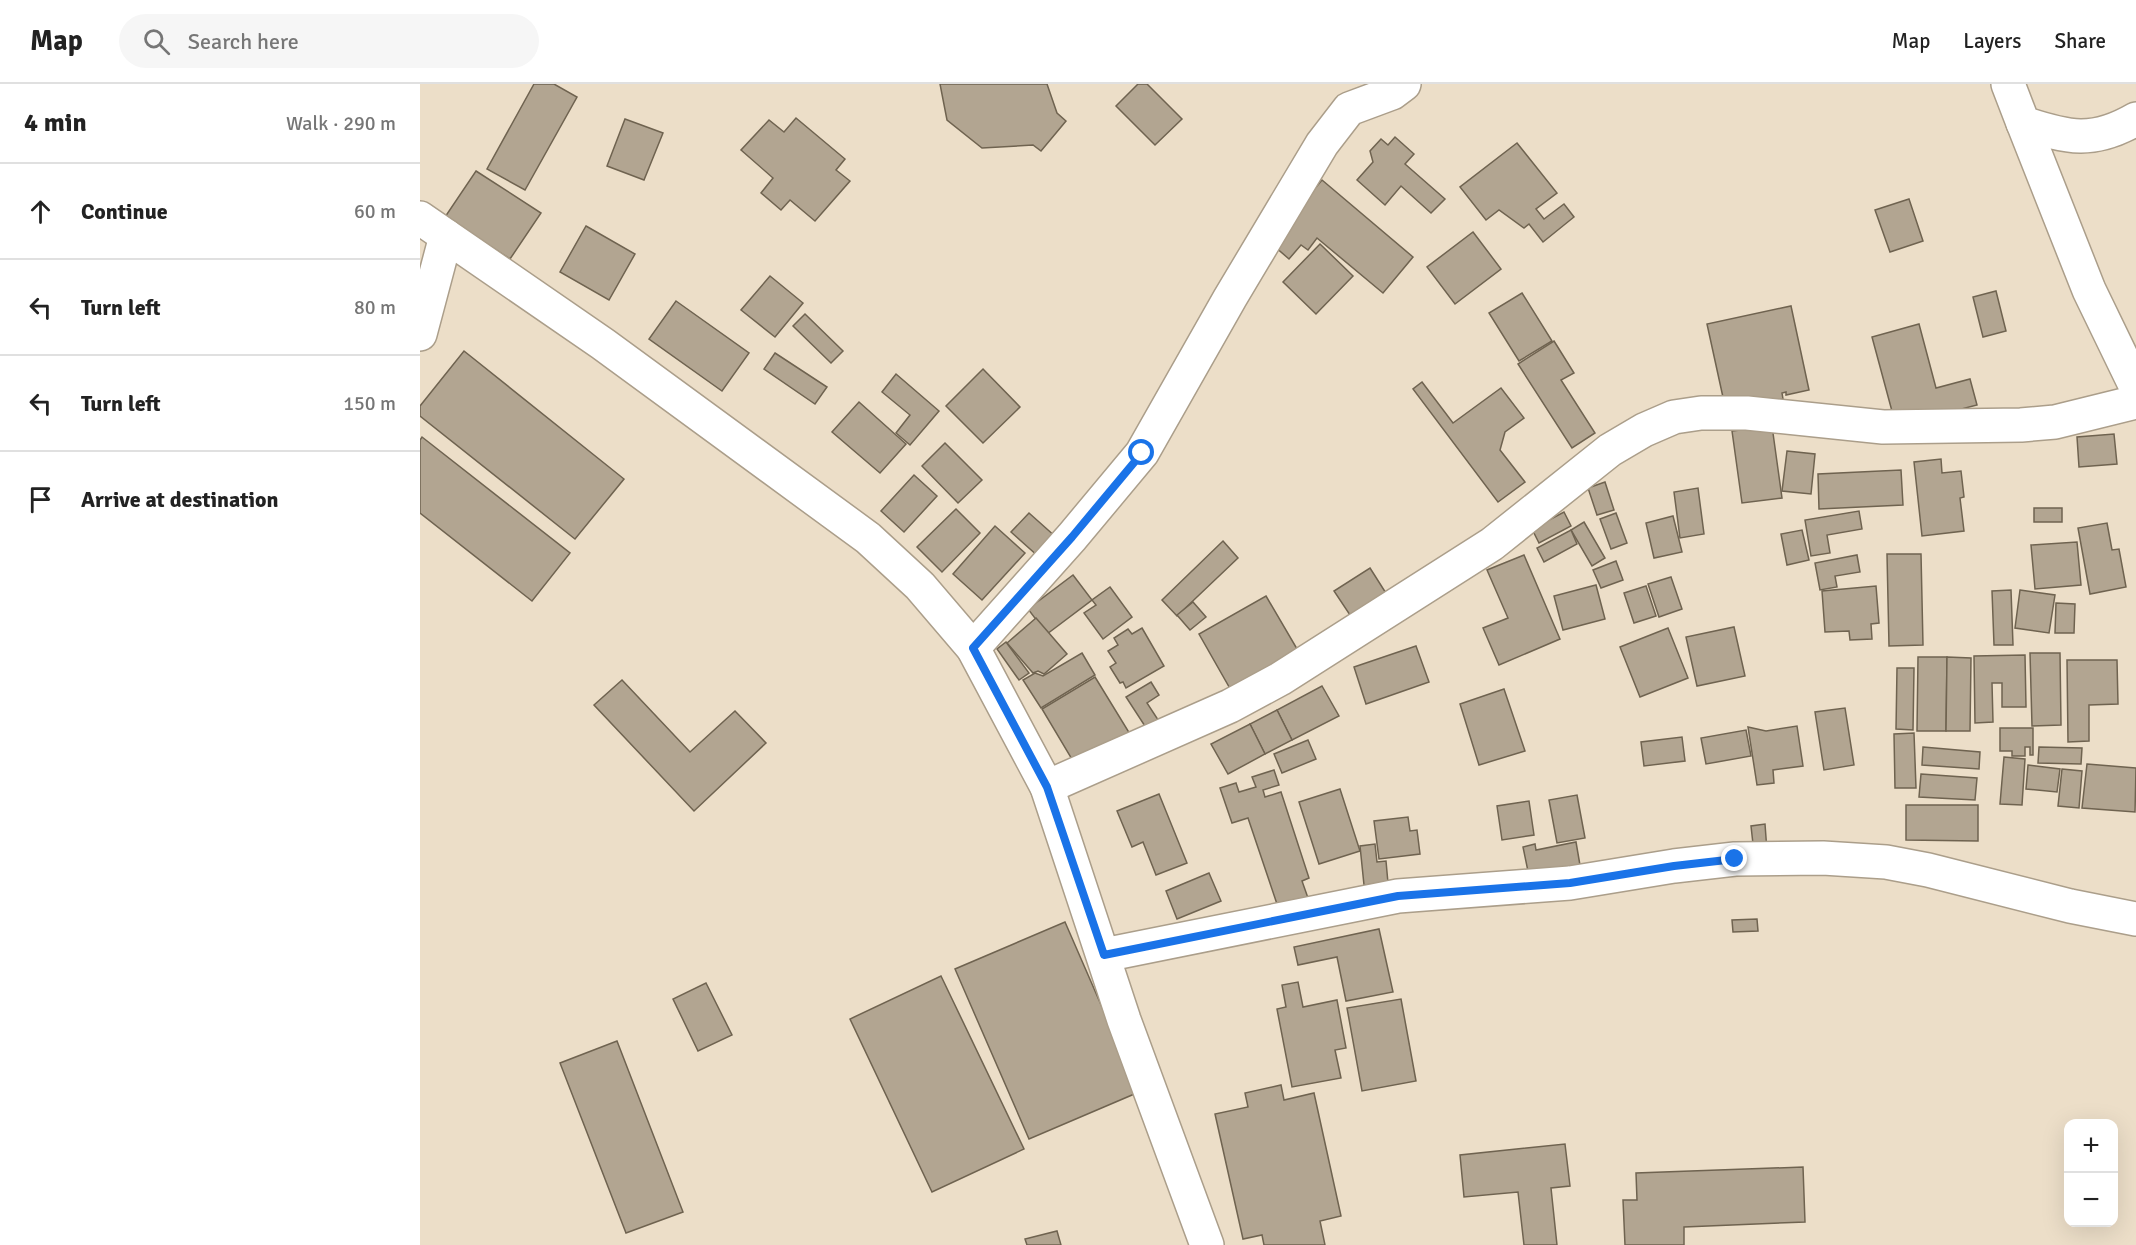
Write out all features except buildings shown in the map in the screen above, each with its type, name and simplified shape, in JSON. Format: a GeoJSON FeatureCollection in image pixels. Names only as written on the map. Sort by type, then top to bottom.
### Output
{"type":"FeatureCollection","features":[{"type":"Feature","properties":{"kind":"street"},"geometry":{"type":"LineString","coordinates":[[973,648],[1072,537],[1142,453],[1230,298],[1322,144],[1349,109],[1392,93],[1404,84]]}},
{"type":"Feature","properties":{"kind":"street"},"geometry":{"type":"LineString","coordinates":[[2008,84],[2089,290],[2136,387]]}},
{"type":"Feature","properties":{"kind":"street"},"geometry":{"type":"LineString","coordinates":[[2022,123],[2058,135],[2094,137],[2123,127],[2136,119]]}},
{"type":"Feature","properties":{"kind":"street"},"geometry":{"type":"LineString","coordinates":[[420,334],[433,227],[603,344],[809,493],[868,538],[920,586],[973,648],[1047,787],[1124,1020],[1207,1245]]}},
{"type":"Feature","properties":{"kind":"street"},"geometry":{"type":"LineString","coordinates":[[1047,787],[1230,706],[1280,679],[1492,544],[1610,450],[1644,430],[1674,417],[1701,413],[1747,413],[1883,427],[2021,425],[2064,420],[2136,402]]}},
{"type":"Feature","properties":{"kind":"street"},"geometry":{"type":"LineString","coordinates":[[1104,955],[1398,896],[1570,883],[1674,866],[1735,859],[1823,858],[1886,862],[1928,870],[2070,906],[2136,919]]}},
{"type":"Feature","properties":{"kind":"route"},"geometry":{"type":"LineString","coordinates":[[1142,453],[1072,537],[973,648],[1047,787],[1104,955],[1398,896],[1570,883],[1674,866],[1735,859]]}}]}
